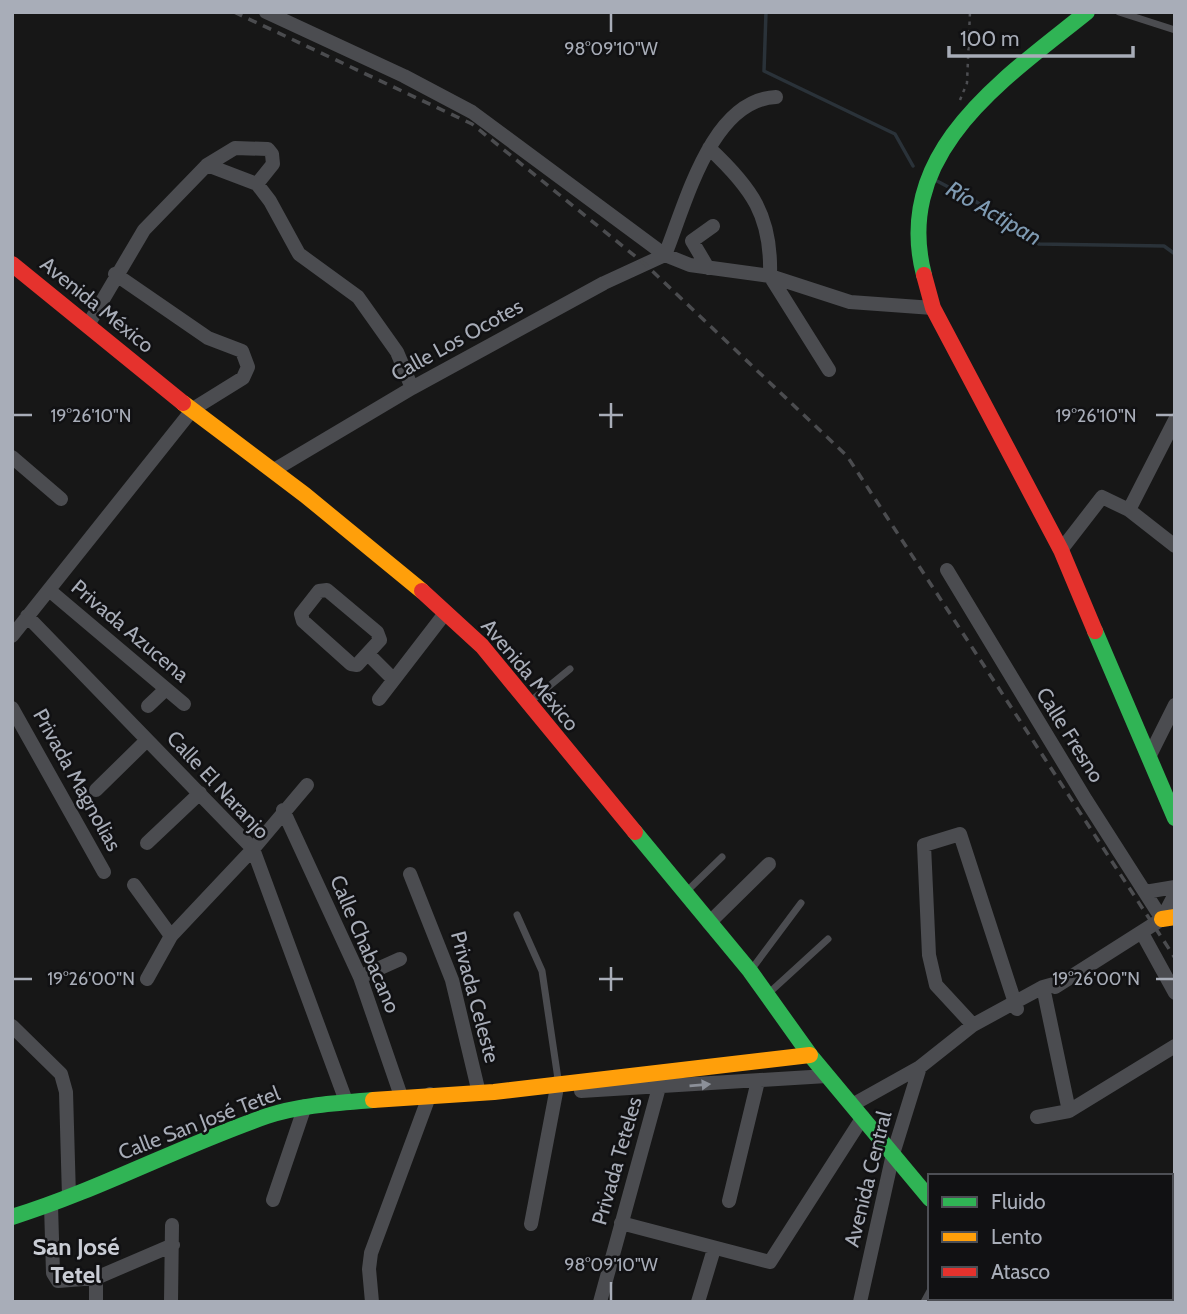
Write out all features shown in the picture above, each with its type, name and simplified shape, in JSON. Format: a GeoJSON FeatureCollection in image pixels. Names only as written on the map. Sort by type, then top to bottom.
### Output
{"type":"FeatureCollection","features":[{"type":"Feature","properties":{"kind":"street"},"geometry":{"type":"LineString","coordinates":[[265,12],[404,76],[472,112],[665,255],[690,265],[770,276],[850,302],[933,308]]}},
{"type":"Feature","properties":{"kind":"street"},"geometry":{"type":"LineString","coordinates":[[1087,12],[976,105],[941,145],[920,198],[916,223],[921,278],[947,337],[1061,550],[1175,818]]}},
{"type":"Feature","properties":{"kind":"street"},"geometry":{"type":"LineString","coordinates":[[665,255],[709,148],[728,119],[757,98],[776,97]]}},
{"type":"Feature","properties":{"kind":"street"},"geometry":{"type":"LineString","coordinates":[[88,325],[144,230],[207,165],[235,148],[268,149],[272,153],[273,164],[257,184]]}},
{"type":"Feature","properties":{"kind":"street"},"geometry":{"type":"LineString","coordinates":[[709,148],[731,169],[763,213],[771,246],[770,276],[829,370]]}},
{"type":"Feature","properties":{"kind":"street"},"geometry":{"type":"LineString","coordinates":[[207,165],[257,184],[299,254],[358,297],[397,352],[412,388]]}},
{"type":"Feature","properties":{"kind":"street"},"geometry":{"type":"LineString","coordinates":[[708,268],[692,241],[713,226]]}},
{"type":"Feature","properties":{"kind":"street","name":"Calle Los Ocotes"},"geometry":{"type":"LineString","coordinates":[[274,470],[412,388],[604,283],[665,255]]}},
{"type":"Feature","properties":{"kind":"street","name":"Avenida México"},"geometry":{"type":"LineString","coordinates":[[12,264],[193,409],[274,470],[446,612],[482,646],[750,971],[810,1055],[928,1197]]}},
{"type":"Feature","properties":{"kind":"street"},"geometry":{"type":"LineString","coordinates":[[12,636],[193,409],[243,378],[248,367],[242,351],[208,338],[116,274]]}},
{"type":"Feature","properties":{"kind":"street"},"geometry":{"type":"LineString","coordinates":[[1129,510],[1175,420]]}},
{"type":"Feature","properties":{"kind":"street"},"geometry":{"type":"LineString","coordinates":[[12,457],[61,499]]}},
{"type":"Feature","properties":{"kind":"street"},"geometry":{"type":"LineString","coordinates":[[1061,550],[1102,497],[1129,510],[1175,546]]}},
{"type":"Feature","properties":{"kind":"street","name":"Calle Fresno"},"geometry":{"type":"LineString","coordinates":[[947,570],[1145,892],[1168,918]]}},
{"type":"Feature","properties":{"kind":"street","name":"Privada Azucena"},"geometry":{"type":"LineString","coordinates":[[49,590],[184,704]]}},
{"type":"Feature","properties":{"kind":"street"},"geometry":{"type":"LineString","coordinates":[[327,590],[377,632],[380,640],[368,654],[357,665],[351,664],[303,621],[301,614],[319,591],[327,590]]}},
{"type":"Feature","properties":{"kind":"street"},"geometry":{"type":"LineString","coordinates":[[379,699],[446,612]]}},
{"type":"Feature","properties":{"kind":"street","name":"Calle El Naranjo"},"geometry":{"type":"LineString","coordinates":[[27,616],[253,849],[346,1101]]}},
{"type":"Feature","properties":{"kind":"street"},"geometry":{"type":"LineString","coordinates":[[368,654],[393,679]]}},
{"type":"Feature","properties":{"kind":"street"},"geometry":{"type":"LineString","coordinates":[[148,706],[166,689]]}},
{"type":"Feature","properties":{"kind":"street"},"geometry":{"type":"LineString","coordinates":[[1150,754],[1175,705]]}},
{"type":"Feature","properties":{"kind":"street","name":"Privada Magnolias"},"geometry":{"type":"LineString","coordinates":[[12,708],[104,872]]}},
{"type":"Feature","properties":{"kind":"street"},"geometry":{"type":"LineString","coordinates":[[96,790],[147,740]]}},
{"type":"Feature","properties":{"kind":"street"},"geometry":{"type":"LineString","coordinates":[[147,979],[171,936],[253,849],[307,785]]}},
{"type":"Feature","properties":{"kind":"street"},"geometry":{"type":"LineString","coordinates":[[147,843],[200,793]]}},
{"type":"Feature","properties":{"kind":"street","name":"Calle Chabacano"},"geometry":{"type":"LineString","coordinates":[[284,810],[360,977],[401,1096]]}},
{"type":"Feature","properties":{"kind":"street"},"geometry":{"type":"LineString","coordinates":[[973,1025],[936,985],[929,955],[924,845],[960,834],[1016,1005]]}},
{"type":"Feature","properties":{"kind":"street"},"geometry":{"type":"LineString","coordinates":[[709,923],[769,864]]}},
{"type":"Feature","properties":{"kind":"street","name":"Privada Celeste"},"geometry":{"type":"LineString","coordinates":[[410,874],[453,980],[479,1093]]}},
{"type":"Feature","properties":{"kind":"street"},"geometry":{"type":"LineString","coordinates":[[134,885],[171,936]]}},
{"type":"Feature","properties":{"kind":"street"},"geometry":{"type":"LineString","coordinates":[[1145,892],[1175,887]]}},
{"type":"Feature","properties":{"kind":"street","name":"Avenida Central"},"geometry":{"type":"LineString","coordinates":[[952,1042],[1061,982],[1168,918],[1175,894]]}},
{"type":"Feature","properties":{"kind":"street"},"geometry":{"type":"LineString","coordinates":[[1142,933],[1175,993]]}},
{"type":"Feature","properties":{"kind":"street"},"geometry":{"type":"LineString","coordinates":[[360,977],[401,959]]}},
{"type":"Feature","properties":{"kind":"street"},"geometry":{"type":"LineString","coordinates":[[1044,990],[1069,1111]]}},
{"type":"Feature","properties":{"kind":"street","name":"Avenida Central"},"geometry":{"type":"LineString","coordinates":[[858,1111],[973,1025],[1016,1005]]}},
{"type":"Feature","properties":{"kind":"street"},"geometry":{"type":"LineString","coordinates":[[12,1027],[61,1074],[66,1091],[69,1197]]}},
{"type":"Feature","properties":{"kind":"street"},"geometry":{"type":"LineString","coordinates":[[1037,1117],[1069,1111],[1175,1045]]}},
{"type":"Feature","properties":{"kind":"street","name":"Calle San José Tetel"},"geometry":{"type":"LineString","coordinates":[[661,1081],[810,1055]]}},
{"type":"Feature","properties":{"kind":"street","name":"Avenida Central"},"geometry":{"type":"LineString","coordinates":[[860,1302],[893,1154],[920,1067]]}},
{"type":"Feature","properties":{"kind":"street","name":"Calle San José Tetel"},"geometry":{"type":"LineString","coordinates":[[12,1217],[51,1205],[268,1116],[305,1106],[401,1096],[479,1093],[592,1081],[758,1081],[827,1076]]}},
{"type":"Feature","properties":{"kind":"street","name":"Privada Teteles"},"geometry":{"type":"LineString","coordinates":[[600,1302],[661,1081]]}},
{"type":"Feature","properties":{"kind":"street"},"geometry":{"type":"LineString","coordinates":[[729,1201],[758,1081]]}},
{"type":"Feature","properties":{"kind":"street"},"geometry":{"type":"LineString","coordinates":[[531,1224],[558,1086]]}},
{"type":"Feature","properties":{"kind":"street"},"geometry":{"type":"LineString","coordinates":[[372,1302],[369,1269],[371,1253],[430,1094]]}},
{"type":"Feature","properties":{"kind":"street"},"geometry":{"type":"LineString","coordinates":[[273,1200],[305,1106]]}},
{"type":"Feature","properties":{"kind":"street"},"geometry":{"type":"LineString","coordinates":[[621,1223],[770,1262],[858,1111]]}},
{"type":"Feature","properties":{"kind":"street"},"geometry":{"type":"LineString","coordinates":[[51,1205],[54,1273],[58,1281],[96,1278],[173,1245]]}},
{"type":"Feature","properties":{"kind":"street"},"geometry":{"type":"LineString","coordinates":[[171,1302],[172,1225]]}},
{"type":"Feature","properties":{"kind":"street"},"geometry":{"type":"LineString","coordinates":[[698,1302],[714,1248]]}},
{"type":"Feature","properties":{"kind":"street"},"geometry":{"type":"LineString","coordinates":[[96,1278],[96,1302]]}},
{"type":"Feature","properties":{"kind":"lane"},"geometry":{"type":"LineString","coordinates":[[1119,12],[1175,30]]}},
{"type":"Feature","properties":{"kind":"lane"},"geometry":{"type":"LineString","coordinates":[[529,703],[570,669]]}},
{"type":"Feature","properties":{"kind":"lane"},"geometry":{"type":"LineString","coordinates":[[684,894],[722,857]]}},
{"type":"Feature","properties":{"kind":"lane"},"geometry":{"type":"LineString","coordinates":[[750,971],[801,903]]}},
{"type":"Feature","properties":{"kind":"lane"},"geometry":{"type":"LineString","coordinates":[[517,915],[542,971],[558,1086]]}},
{"type":"Feature","properties":{"kind":"lane"},"geometry":{"type":"LineString","coordinates":[[767,995],[828,939]]}},
{"type":"Feature","properties":{"kind":"path"},"geometry":{"type":"LineString","coordinates":[[956,108],[967,83],[970,12]]}},
{"type":"Feature","properties":{"kind":"waterway","name":"Río Actipan"},"geometry":{"type":"LineString","coordinates":[[766,12],[764,71],[895,134],[913,166]]}},
{"type":"Feature","properties":{"kind":"waterway","name":"Río Actipan"},"geometry":{"type":"LineString","coordinates":[[937,181],[975,201],[1039,244],[1164,246],[1175,254]]}},
{"type":"Feature","properties":{"kind":"railway"},"geometry":{"type":"LineString","coordinates":[[234,12],[472,124],[646,265],[847,456],[1175,958]]}},
{"type":"Feature","properties":{"kind":"traffic: fast"},"geometry":{"type":"LineString","coordinates":[[924,275],[918,231],[924,191],[940,155],[962,122],[991,92],[1087,12]]}},
{"type":"Feature","properties":{"kind":"traffic: fast"},"geometry":{"type":"LineString","coordinates":[[1095,631],[1175,818]]}},
{"type":"Feature","properties":{"kind":"traffic: fast"},"geometry":{"type":"LineString","coordinates":[[635,832],[750,971],[810,1055],[928,1197]]}},
{"type":"Feature","properties":{"kind":"traffic: fast"},"geometry":{"type":"LineString","coordinates":[[12,1217],[76,1194],[267,1116],[306,1107],[373,1100]]}},
{"type":"Feature","properties":{"kind":"traffic: slow"},"geometry":{"type":"LineString","coordinates":[[183,403],[305,495],[422,591]]}},
{"type":"Feature","properties":{"kind":"traffic: slow"},"geometry":{"type":"LineString","coordinates":[[1162,919],[1175,917]]}},
{"type":"Feature","properties":{"kind":"traffic: slow"},"geometry":{"type":"LineString","coordinates":[[373,1100],[494,1092],[810,1055]]}},
{"type":"Feature","properties":{"kind":"traffic: jam"},"geometry":{"type":"LineString","coordinates":[[12,264],[183,403]]}},
{"type":"Feature","properties":{"kind":"traffic: jam"},"geometry":{"type":"LineString","coordinates":[[924,275],[933,308],[1061,550],[1095,631]]}},
{"type":"Feature","properties":{"kind":"traffic: jam"},"geometry":{"type":"LineString","coordinates":[[422,591],[482,646],[635,832]]}},
{"type":"Feature","properties":{"kind":"district","name":"San José Tetel"},"geometry":{"type":"Point","coordinates":[76,1261]}}]}
